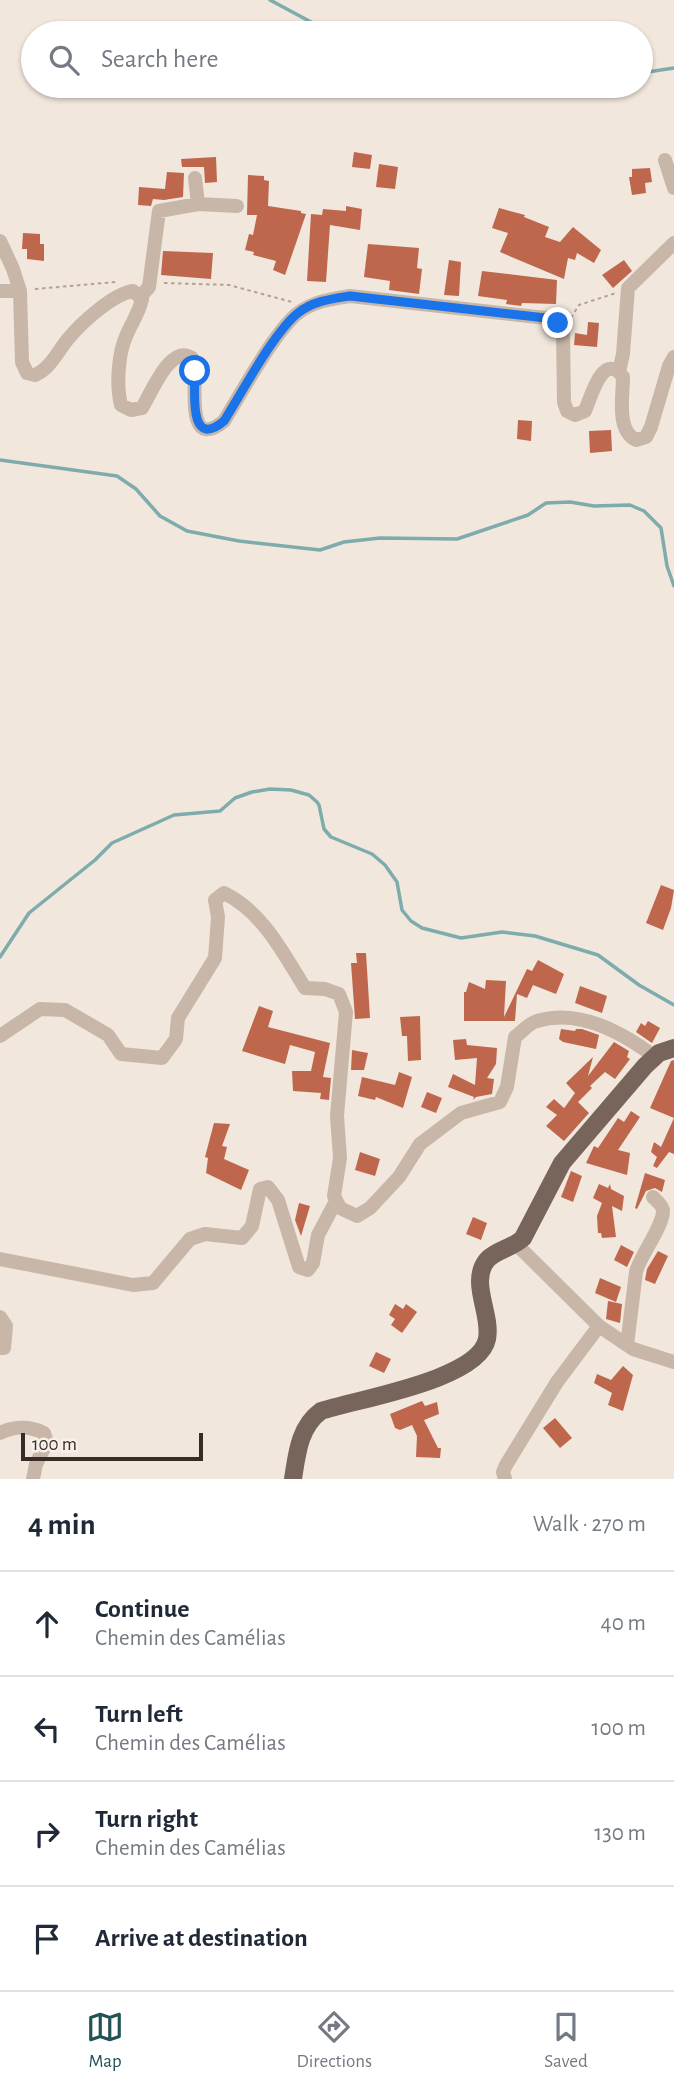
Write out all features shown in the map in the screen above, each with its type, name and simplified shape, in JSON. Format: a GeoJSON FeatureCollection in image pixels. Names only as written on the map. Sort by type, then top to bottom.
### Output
{"type":"FeatureCollection","features":[{"type":"Feature","properties":{"kind":"main road"},"geometry":{"type":"LineString","coordinates":[[293,1479],[298,1446],[303,1433],[310,1421],[321,1411],[429,1382],[464,1366],[482,1350],[487,1340],[488,1328],[480,1284],[481,1271],[488,1259],[516,1244],[527,1229],[562,1163],[654,1057],[674,1048]]}},
{"type":"Feature","properties":{"kind":"street"},"geometry":{"type":"LineString","coordinates":[[665,160],[674,188]]}},
{"type":"Feature","properties":{"kind":"street"},"geometry":{"type":"LineString","coordinates":[[195,178],[198,204]]}},
{"type":"Feature","properties":{"kind":"street"},"geometry":{"type":"LineString","coordinates":[[237,206],[198,204],[159,211],[140,312],[125,336],[118,395],[121,405],[131,410],[142,408],[171,360],[178,354],[185,354],[192,358],[195,371],[194,414],[199,425],[208,429],[216,428],[224,421],[282,331],[298,313],[321,300],[350,296],[555,319],[563,331],[564,402],[567,411],[575,415],[585,411],[600,373],[608,369],[620,372]]}},
{"type":"Feature","properties":{"kind":"street"},"geometry":{"type":"LineString","coordinates":[[0,241],[20,291],[22,362],[27,373],[35,375],[47,367],[71,335],[123,292],[146,288]]}},
{"type":"Feature","properties":{"kind":"street"},"geometry":{"type":"LineString","coordinates":[[673,246],[628,288],[620,372],[623,377],[624,426],[628,436],[636,440],[646,437],[674,357]]}},
{"type":"Feature","properties":{"kind":"street"},"geometry":{"type":"LineString","coordinates":[[0,291],[20,291]]}},
{"type":"Feature","properties":{"kind":"street"},"geometry":{"type":"LineString","coordinates":[[0,1036],[40,1009],[65,1010],[108,1035],[121,1054],[162,1058],[176,1039],[178,1018],[215,958],[218,917],[215,900],[224,893],[239,900],[276,942],[304,988],[325,989],[339,994],[346,1012],[337,1116],[340,1158],[334,1196],[340,1208],[357,1216],[370,1208],[399,1177],[420,1144],[461,1113],[500,1102],[507,1087],[515,1037],[534,1021],[564,1016],[591,1021],[639,1045],[654,1057]]}},
{"type":"Feature","properties":{"kind":"street"},"geometry":{"type":"LineString","coordinates":[[0,1259],[133,1285],[153,1283],[190,1239],[205,1234],[242,1238],[252,1226],[260,1189],[268,1187],[278,1200],[299,1267],[308,1270],[313,1263],[318,1236],[336,1201]]}},
{"type":"Feature","properties":{"kind":"street"},"geometry":{"type":"LineString","coordinates":[[627,1345],[636,1272],[639,1261],[661,1221],[663,1211],[653,1197]]}},
{"type":"Feature","properties":{"kind":"street"},"geometry":{"type":"LineString","coordinates":[[516,1244],[599,1326],[627,1345],[674,1362]]}},
{"type":"Feature","properties":{"kind":"street"},"geometry":{"type":"LineString","coordinates":[[0,1317],[6,1326],[4,1348],[0,1348]]}},
{"type":"Feature","properties":{"kind":"street"},"geometry":{"type":"LineString","coordinates":[[505,1479],[503,1472],[506,1465],[557,1382],[599,1326]]}},
{"type":"Feature","properties":{"kind":"street"},"geometry":{"type":"LineString","coordinates":[[0,1433],[7,1429],[33,1427],[44,1433],[47,1442],[36,1464],[33,1479]]}},
{"type":"Feature","properties":{"kind":"path"},"geometry":{"type":"LineString","coordinates":[[20,291],[118,281]]}},
{"type":"Feature","properties":{"kind":"path"},"geometry":{"type":"LineString","coordinates":[[146,288],[229,285],[310,307]]}},
{"type":"Feature","properties":{"kind":"path"},"geometry":{"type":"LineString","coordinates":[[563,331],[579,305],[628,288]]}},
{"type":"Feature","properties":{"kind":"building"},"geometry":{"type":"Polygon","coordinates":[[[354,152],[372,155],[370,169],[352,167],[354,152]]]}},
{"type":"Feature","properties":{"kind":"building"},"geometry":{"type":"Polygon","coordinates":[[[216,157],[217,182],[205,183],[204,167],[182,167],[181,159],[216,157]]]}},
{"type":"Feature","properties":{"kind":"building"},"geometry":{"type":"Polygon","coordinates":[[[379,164],[398,167],[395,189],[376,187],[379,164]]]}},
{"type":"Feature","properties":{"kind":"building"},"geometry":{"type":"Polygon","coordinates":[[[650,168],[652,182],[645,183],[646,193],[632,195],[629,177],[632,177],[632,169],[650,168]]]}},
{"type":"Feature","properties":{"kind":"building"},"geometry":{"type":"Polygon","coordinates":[[[167,172],[184,173],[183,197],[153,199],[151,206],[138,205],[139,187],[165,189],[167,172]]]}},
{"type":"Feature","properties":{"kind":"building"},"geometry":{"type":"Polygon","coordinates":[[[248,175],[264,176],[264,180],[269,181],[268,206],[306,214],[285,275],[273,270],[276,261],[245,250],[249,234],[253,235],[257,215],[247,215],[248,175]]]}},
{"type":"Feature","properties":{"kind":"building"},"geometry":{"type":"Polygon","coordinates":[[[346,206],[362,209],[360,230],[330,225],[326,282],[307,281],[311,214],[322,215],[323,209],[346,211],[346,206]]]}},
{"type":"Feature","properties":{"kind":"building"},"geometry":{"type":"Polygon","coordinates":[[[499,208],[525,215],[524,217],[549,227],[545,237],[560,242],[573,227],[601,250],[594,263],[577,253],[575,260],[568,258],[564,279],[500,252],[508,233],[492,228],[499,208]]]}},
{"type":"Feature","properties":{"kind":"building"},"geometry":{"type":"Polygon","coordinates":[[[23,233],[40,234],[40,244],[44,244],[44,261],[27,259],[27,249],[22,249],[23,233]]]}},
{"type":"Feature","properties":{"kind":"building"},"geometry":{"type":"Polygon","coordinates":[[[368,244],[419,248],[417,268],[422,269],[419,294],[389,290],[390,281],[364,277],[368,244]]]}},
{"type":"Feature","properties":{"kind":"building"},"geometry":{"type":"Polygon","coordinates":[[[163,251],[213,253],[211,279],[161,275],[163,251]]]}},
{"type":"Feature","properties":{"kind":"building"},"geometry":{"type":"Polygon","coordinates":[[[449,260],[461,262],[459,296],[444,295],[449,260]]]}},
{"type":"Feature","properties":{"kind":"building"},"geometry":{"type":"Polygon","coordinates":[[[624,260],[632,271],[613,288],[602,275],[624,260]]]}},
{"type":"Feature","properties":{"kind":"building"},"geometry":{"type":"Polygon","coordinates":[[[482,271],[557,280],[556,304],[522,303],[521,306],[506,304],[507,300],[478,296],[482,271]]]}},
{"type":"Feature","properties":{"kind":"building"},"geometry":{"type":"Polygon","coordinates":[[[588,322],[599,323],[597,347],[574,345],[575,333],[587,335],[588,322]]]}},
{"type":"Feature","properties":{"kind":"building"},"geometry":{"type":"Polygon","coordinates":[[[518,420],[532,421],[531,441],[517,439],[518,420]]]}},
{"type":"Feature","properties":{"kind":"building"},"geometry":{"type":"Polygon","coordinates":[[[611,430],[612,451],[590,453],[589,431],[611,430]]]}},
{"type":"Feature","properties":{"kind":"building"},"geometry":{"type":"Polygon","coordinates":[[[661,885],[674,890],[663,930],[646,923],[661,885]]]}},
{"type":"Feature","properties":{"kind":"building"},"geometry":{"type":"Polygon","coordinates":[[[356,953],[366,953],[370,1018],[355,1019],[351,963],[357,963],[356,953]]]}},
{"type":"Feature","properties":{"kind":"building"},"geometry":{"type":"Polygon","coordinates":[[[538,960],[564,974],[556,994],[533,985],[527,998],[517,994],[515,1021],[464,1021],[464,992],[469,982],[485,989],[486,980],[506,981],[504,1017],[527,969],[532,971],[538,960]]]}},
{"type":"Feature","properties":{"kind":"building"},"geometry":{"type":"Polygon","coordinates":[[[580,986],[607,996],[602,1013],[575,1003],[580,986]]]}},
{"type":"Feature","properties":{"kind":"building"},"geometry":{"type":"Polygon","coordinates":[[[259,1006],[273,1011],[268,1027],[330,1043],[323,1077],[331,1078],[329,1100],[320,1099],[321,1093],[293,1091],[292,1071],[311,1071],[315,1052],[290,1045],[285,1064],[242,1051],[259,1006]]]}},
{"type":"Feature","properties":{"kind":"building"},"geometry":{"type":"Polygon","coordinates":[[[420,1016],[421,1060],[408,1061],[407,1036],[402,1036],[400,1017],[420,1016]]]}},
{"type":"Feature","properties":{"kind":"building"},"geometry":{"type":"Polygon","coordinates":[[[648,1021],[660,1028],[652,1043],[636,1032],[641,1023],[645,1026],[648,1021]]]}},
{"type":"Feature","properties":{"kind":"building"},"geometry":{"type":"Polygon","coordinates":[[[561,1029],[582,1029],[599,1035],[596,1049],[563,1042],[559,1039],[561,1029]]]}},
{"type":"Feature","properties":{"kind":"building"},"geometry":{"type":"Polygon","coordinates":[[[466,1039],[467,1045],[497,1048],[496,1064],[487,1078],[494,1079],[492,1094],[473,1100],[474,1097],[448,1087],[453,1074],[475,1085],[477,1058],[455,1060],[453,1040],[466,1039]]]}},
{"type":"Feature","properties":{"kind":"building"},"geometry":{"type":"Polygon","coordinates":[[[614,1042],[629,1051],[627,1057],[630,1059],[615,1079],[605,1072],[590,1086],[592,1088],[578,1102],[589,1113],[564,1141],[546,1126],[557,1115],[546,1107],[554,1099],[564,1108],[575,1093],[566,1083],[593,1057],[588,1076],[614,1042]]]}},
{"type":"Feature","properties":{"kind":"building"},"geometry":{"type":"Polygon","coordinates":[[[352,1050],[368,1053],[364,1070],[351,1070],[352,1050]]]}},
{"type":"Feature","properties":{"kind":"building"},"geometry":{"type":"Polygon","coordinates":[[[674,1060],[674,1118],[650,1108],[671,1061],[674,1060]]]}},
{"type":"Feature","properties":{"kind":"building"},"geometry":{"type":"Polygon","coordinates":[[[399,1072],[412,1077],[403,1108],[376,1097],[375,1100],[358,1096],[362,1077],[395,1085],[399,1072]]]}},
{"type":"Feature","properties":{"kind":"building"},"geometry":{"type":"Polygon","coordinates":[[[427,1092],[442,1098],[436,1113],[421,1107],[427,1092]]]}},
{"type":"Feature","properties":{"kind":"building"},"geometry":{"type":"Polygon","coordinates":[[[631,1111],[640,1117],[618,1150],[630,1153],[627,1175],[586,1163],[594,1146],[598,1148],[618,1118],[624,1122],[631,1111]]]}},
{"type":"Feature","properties":{"kind":"building"},"geometry":{"type":"Polygon","coordinates":[[[674,1118],[674,1154],[669,1152],[657,1168],[653,1166],[657,1157],[651,1152],[654,1142],[661,1147],[674,1118]]]}},
{"type":"Feature","properties":{"kind":"building"},"geometry":{"type":"Polygon","coordinates":[[[214,1123],[230,1124],[222,1146],[227,1147],[224,1159],[249,1170],[241,1190],[206,1173],[208,1158],[205,1157],[214,1123]]]}},
{"type":"Feature","properties":{"kind":"building"},"geometry":{"type":"Polygon","coordinates":[[[360,1152],[380,1159],[375,1176],[355,1170],[360,1152]]]}},
{"type":"Feature","properties":{"kind":"building"},"geometry":{"type":"Polygon","coordinates":[[[571,1171],[582,1176],[573,1202],[561,1197],[571,1171]]]}},
{"type":"Feature","properties":{"kind":"building"},"geometry":{"type":"Polygon","coordinates":[[[645,1173],[665,1180],[662,1192],[655,1188],[646,1191],[637,1209],[635,1208],[645,1173]]]}},
{"type":"Feature","properties":{"kind":"building"},"geometry":{"type":"Polygon","coordinates":[[[599,1184],[608,1188],[610,1184],[611,1189],[624,1196],[622,1211],[612,1206],[616,1237],[602,1238],[601,1233],[598,1233],[597,1216],[602,1203],[593,1198],[599,1184]]]}},
{"type":"Feature","properties":{"kind":"building"},"geometry":{"type":"Polygon","coordinates":[[[299,1203],[310,1206],[301,1236],[295,1220],[299,1203]]]}},
{"type":"Feature","properties":{"kind":"building"},"geometry":{"type":"Polygon","coordinates":[[[473,1217],[487,1223],[481,1240],[466,1234],[473,1217]]]}},
{"type":"Feature","properties":{"kind":"building"},"geometry":{"type":"Polygon","coordinates":[[[621,1245],[634,1252],[627,1267],[614,1260],[621,1245]]]}},
{"type":"Feature","properties":{"kind":"building"},"geometry":{"type":"Polygon","coordinates":[[[658,1251],[668,1256],[655,1284],[645,1280],[647,1269],[658,1251]]]}},
{"type":"Feature","properties":{"kind":"building"},"geometry":{"type":"Polygon","coordinates":[[[600,1278],[621,1287],[616,1302],[595,1293],[600,1278]]]}},
{"type":"Feature","properties":{"kind":"building"},"geometry":{"type":"Polygon","coordinates":[[[608,1301],[622,1304],[620,1323],[606,1319],[608,1301]]]}},
{"type":"Feature","properties":{"kind":"building"},"geometry":{"type":"Polygon","coordinates":[[[395,1304],[403,1309],[406,1304],[417,1312],[402,1333],[391,1325],[395,1319],[389,1315],[395,1304]]]}},
{"type":"Feature","properties":{"kind":"building"},"geometry":{"type":"Polygon","coordinates":[[[376,1352],[391,1359],[384,1373],[369,1366],[376,1352]]]}},
{"type":"Feature","properties":{"kind":"building"},"geometry":{"type":"Polygon","coordinates":[[[623,1366],[633,1375],[623,1411],[608,1405],[612,1393],[594,1383],[597,1374],[611,1380],[623,1366]]]}},
{"type":"Feature","properties":{"kind":"building"},"geometry":{"type":"Polygon","coordinates":[[[422,1401],[425,1406],[437,1402],[439,1414],[424,1420],[438,1448],[441,1448],[440,1458],[416,1457],[417,1436],[412,1425],[400,1430],[395,1428],[390,1414],[422,1401]]]}},
{"type":"Feature","properties":{"kind":"building"},"geometry":{"type":"Polygon","coordinates":[[[555,1418],[572,1438],[560,1448],[543,1428],[555,1418]]]}},
{"type":"Feature","properties":{"kind":"waterway"},"geometry":{"type":"LineString","coordinates":[[270,0],[309,21]]}},
{"type":"Feature","properties":{"kind":"waterway"},"geometry":{"type":"LineString","coordinates":[[653,71],[674,68]]}},
{"type":"Feature","properties":{"kind":"waterway"},"geometry":{"type":"LineString","coordinates":[[0,460],[117,476],[136,489],[160,516],[187,531],[239,541],[320,550],[344,542],[380,538],[457,539],[528,515],[546,503],[630,505],[644,511],[661,528],[667,566],[674,586]]}},
{"type":"Feature","properties":{"kind":"waterway"},"geometry":{"type":"LineString","coordinates":[[0,957],[29,913],[112,843],[174,815],[220,811],[235,798],[252,792],[291,790],[309,795],[317,802],[324,829],[331,837],[372,854],[385,865],[397,882],[402,910],[411,921],[422,928],[461,938],[502,932],[535,936],[598,955],[639,985],[674,1005]]}},
{"type":"Feature","properties":{"kind":"route"},"geometry":{"type":"LineString","coordinates":[[195,371],[194,414],[199,425],[208,429],[216,428],[224,421],[282,331],[298,313],[321,300],[350,296],[555,319],[558,323]]}}]}
